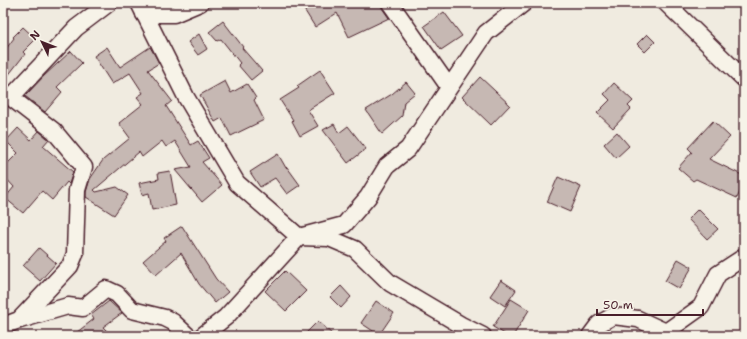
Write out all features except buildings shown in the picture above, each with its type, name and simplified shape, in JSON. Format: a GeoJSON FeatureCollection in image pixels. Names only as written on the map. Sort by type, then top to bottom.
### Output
{"type":"FeatureCollection","features":[{"type":"Feature","properties":{"kind":"street"},"geometry":{"type":"LineString","coordinates":[[19,320],[70,266],[75,254],[77,190],[84,167],[54,131],[14,100],[13,95],[76,28],[109,3]]}},
{"type":"Feature","properties":{"kind":"street"},"geometry":{"type":"LineString","coordinates":[[142,9],[174,14],[200,3]]}},
{"type":"Feature","properties":{"kind":"street"},"geometry":{"type":"LineString","coordinates":[[390,3],[449,87]]}},
{"type":"Feature","properties":{"kind":"street"},"geometry":{"type":"LineString","coordinates":[[666,3],[744,79]]}},
{"type":"Feature","properties":{"kind":"street"},"geometry":{"type":"LineString","coordinates":[[202,336],[226,317],[299,237],[344,225],[368,197],[387,166],[408,149],[486,33],[518,5]]}},
{"type":"Feature","properties":{"kind":"street"},"geometry":{"type":"LineString","coordinates":[[142,9],[186,97],[237,183],[299,237],[329,238],[355,249],[390,283],[461,325],[483,336]]}},
{"type":"Feature","properties":{"kind":"street"},"geometry":{"type":"LineString","coordinates":[[590,336],[599,324],[613,316],[638,319],[666,332],[701,307],[718,274],[744,258]]}},
{"type":"Feature","properties":{"kind":"street"},"geometry":{"type":"LineString","coordinates":[[3,326],[68,306],[83,308],[106,289],[117,294],[132,310],[165,318],[173,322],[188,336]]}},
{"type":"Feature","properties":{"kind":"street"},"geometry":{"type":"LineString","coordinates":[[3,315],[19,320]]}}]}
